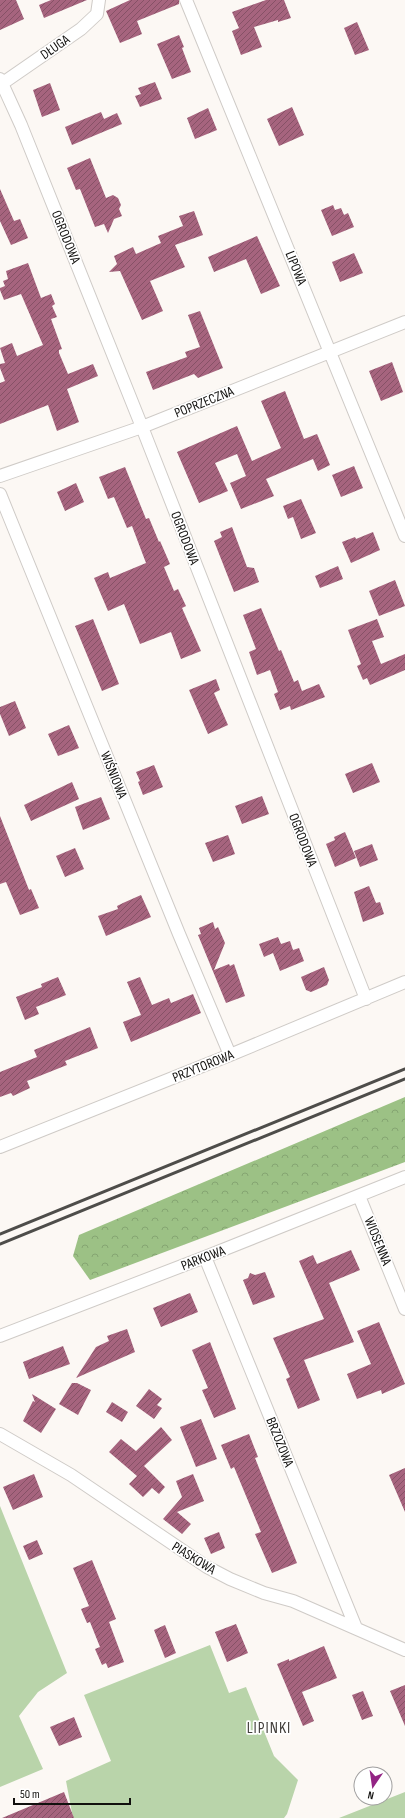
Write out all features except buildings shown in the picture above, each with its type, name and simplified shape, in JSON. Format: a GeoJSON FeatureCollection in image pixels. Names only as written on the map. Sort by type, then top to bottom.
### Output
{"type":"FeatureCollection","features":[{"type":"Feature","properties":{"kind":"street","name":"DŁUGA"},"geometry":{"type":"LineString","coordinates":[[1,83],[81,29],[97,14],[99,0]]}},
{"type":"Feature","properties":{"kind":"street","name":"LIPOWA"},"geometry":{"type":"LineString","coordinates":[[186,0],[405,536]]}},
{"type":"Feature","properties":{"kind":"street","name":"OGRODOWA"},"geometry":{"type":"LineString","coordinates":[[1,83],[20,125],[142,427],[366,999]]}},
{"type":"Feature","properties":{"kind":"street","name":"POPRZECZNA"},"geometry":{"type":"LineString","coordinates":[[0,476],[142,427],[405,322]]}},
{"type":"Feature","properties":{"kind":"street","name":"WIŚNIOWA"},"geometry":{"type":"LineString","coordinates":[[0,494],[179,934],[230,1055]]}},
{"type":"Feature","properties":{"kind":"street","name":"PRZYTOROWA"},"geometry":{"type":"LineString","coordinates":[[0,1147],[230,1055],[405,982]]}},
{"type":"Feature","properties":{"kind":"street","name":"PARKOWA"},"geometry":{"type":"LineString","coordinates":[[0,1336],[205,1257],[405,1177]]}},
{"type":"Feature","properties":{"kind":"street","name":"WIOSENNA"},"geometry":{"type":"LineString","coordinates":[[359,1196],[405,1310]]}},
{"type":"Feature","properties":{"kind":"street","name":"BRZOZOWA"},"geometry":{"type":"LineString","coordinates":[[205,1257],[356,1628]]}},
{"type":"Feature","properties":{"kind":"street","name":"PIASKOWA"},"geometry":{"type":"LineString","coordinates":[[0,1434],[71,1475],[207,1567],[230,1580],[264,1593],[293,1601],[405,1650]]}},
{"type":"Feature","properties":{"kind":"green space"},"geometry":{"type":"Polygon","coordinates":[[[405,1097],[405,1162],[90,1280],[73,1256],[79,1235],[405,1097]]]}},
{"type":"Feature","properties":{"kind":"green space"},"geometry":{"type":"Polygon","coordinates":[[[0,1506],[67,1673],[38,1692],[19,1716],[43,1769],[0,1787],[0,1506]]]}},
{"type":"Feature","properties":{"kind":"green space"},"geometry":{"type":"Polygon","coordinates":[[[210,1645],[229,1693],[246,1687],[274,1756],[298,1780],[287,1814],[284,1818],[73,1818],[66,1781],[111,1761],[84,1695],[210,1645]]]}},
{"type":"Feature","properties":{"kind":"green space"},"geometry":{"type":"Polygon","coordinates":[[[405,1792],[405,1818],[339,1818],[369,1806],[393,1806],[393,1797],[405,1792]]]}},
{"type":"Feature","properties":{"kind":"railway"},"geometry":{"type":"LineString","coordinates":[[0,1234],[405,1069]]}},
{"type":"Feature","properties":{"kind":"railway"},"geometry":{"type":"LineString","coordinates":[[0,1244],[405,1079]]}},
{"type":"Feature","properties":{"kind":"district","name":"LIPINKI"},"geometry":{"type":"Point","coordinates":[269,1728]}}]}
